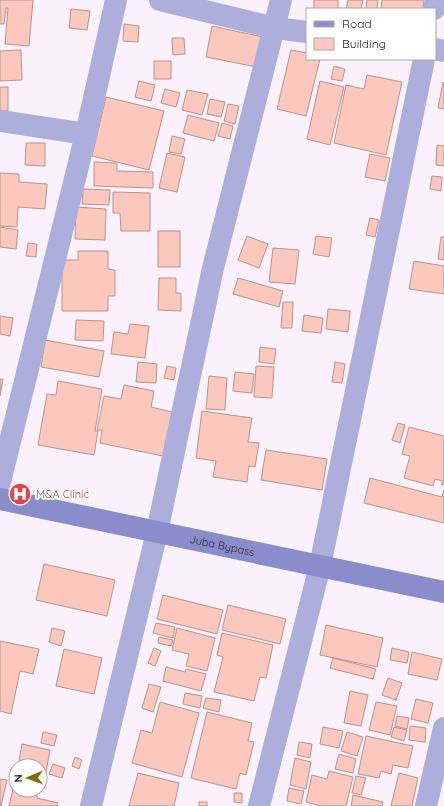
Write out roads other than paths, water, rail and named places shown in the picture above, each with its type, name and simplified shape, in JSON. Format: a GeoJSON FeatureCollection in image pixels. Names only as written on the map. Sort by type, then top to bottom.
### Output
{"type":"FeatureCollection","features":[{"type":"Feature","properties":{"kind":"main road","name":"Juba Bypass"},"geometry":{"type":"LineString","coordinates":[[0,498],[444,592]]}},
{"type":"Feature","properties":{"kind":"street"},"geometry":{"type":"LineString","coordinates":[[0,482],[86,134],[116,0]]}},
{"type":"Feature","properties":{"kind":"street"},"geometry":{"type":"LineString","coordinates":[[160,0],[275,28],[306,32]]}},
{"type":"Feature","properties":{"kind":"street"},"geometry":{"type":"LineString","coordinates":[[91,806],[157,532],[213,268],[281,0]]}},
{"type":"Feature","properties":{"kind":"street"},"geometry":{"type":"LineString","coordinates":[[260,806],[320,566],[424,60]]}},
{"type":"Feature","properties":{"kind":"street"},"geometry":{"type":"LineString","coordinates":[[0,120],[86,134]]}},
{"type":"Feature","properties":{"kind":"street"},"geometry":{"type":"LineString","coordinates":[[426,806],[444,728]]}},
{"type":"Feature","properties":{"kind":"place","name":"M&A Clinic"},"geometry":{"type":"Point","coordinates":[20,494]}}]}
